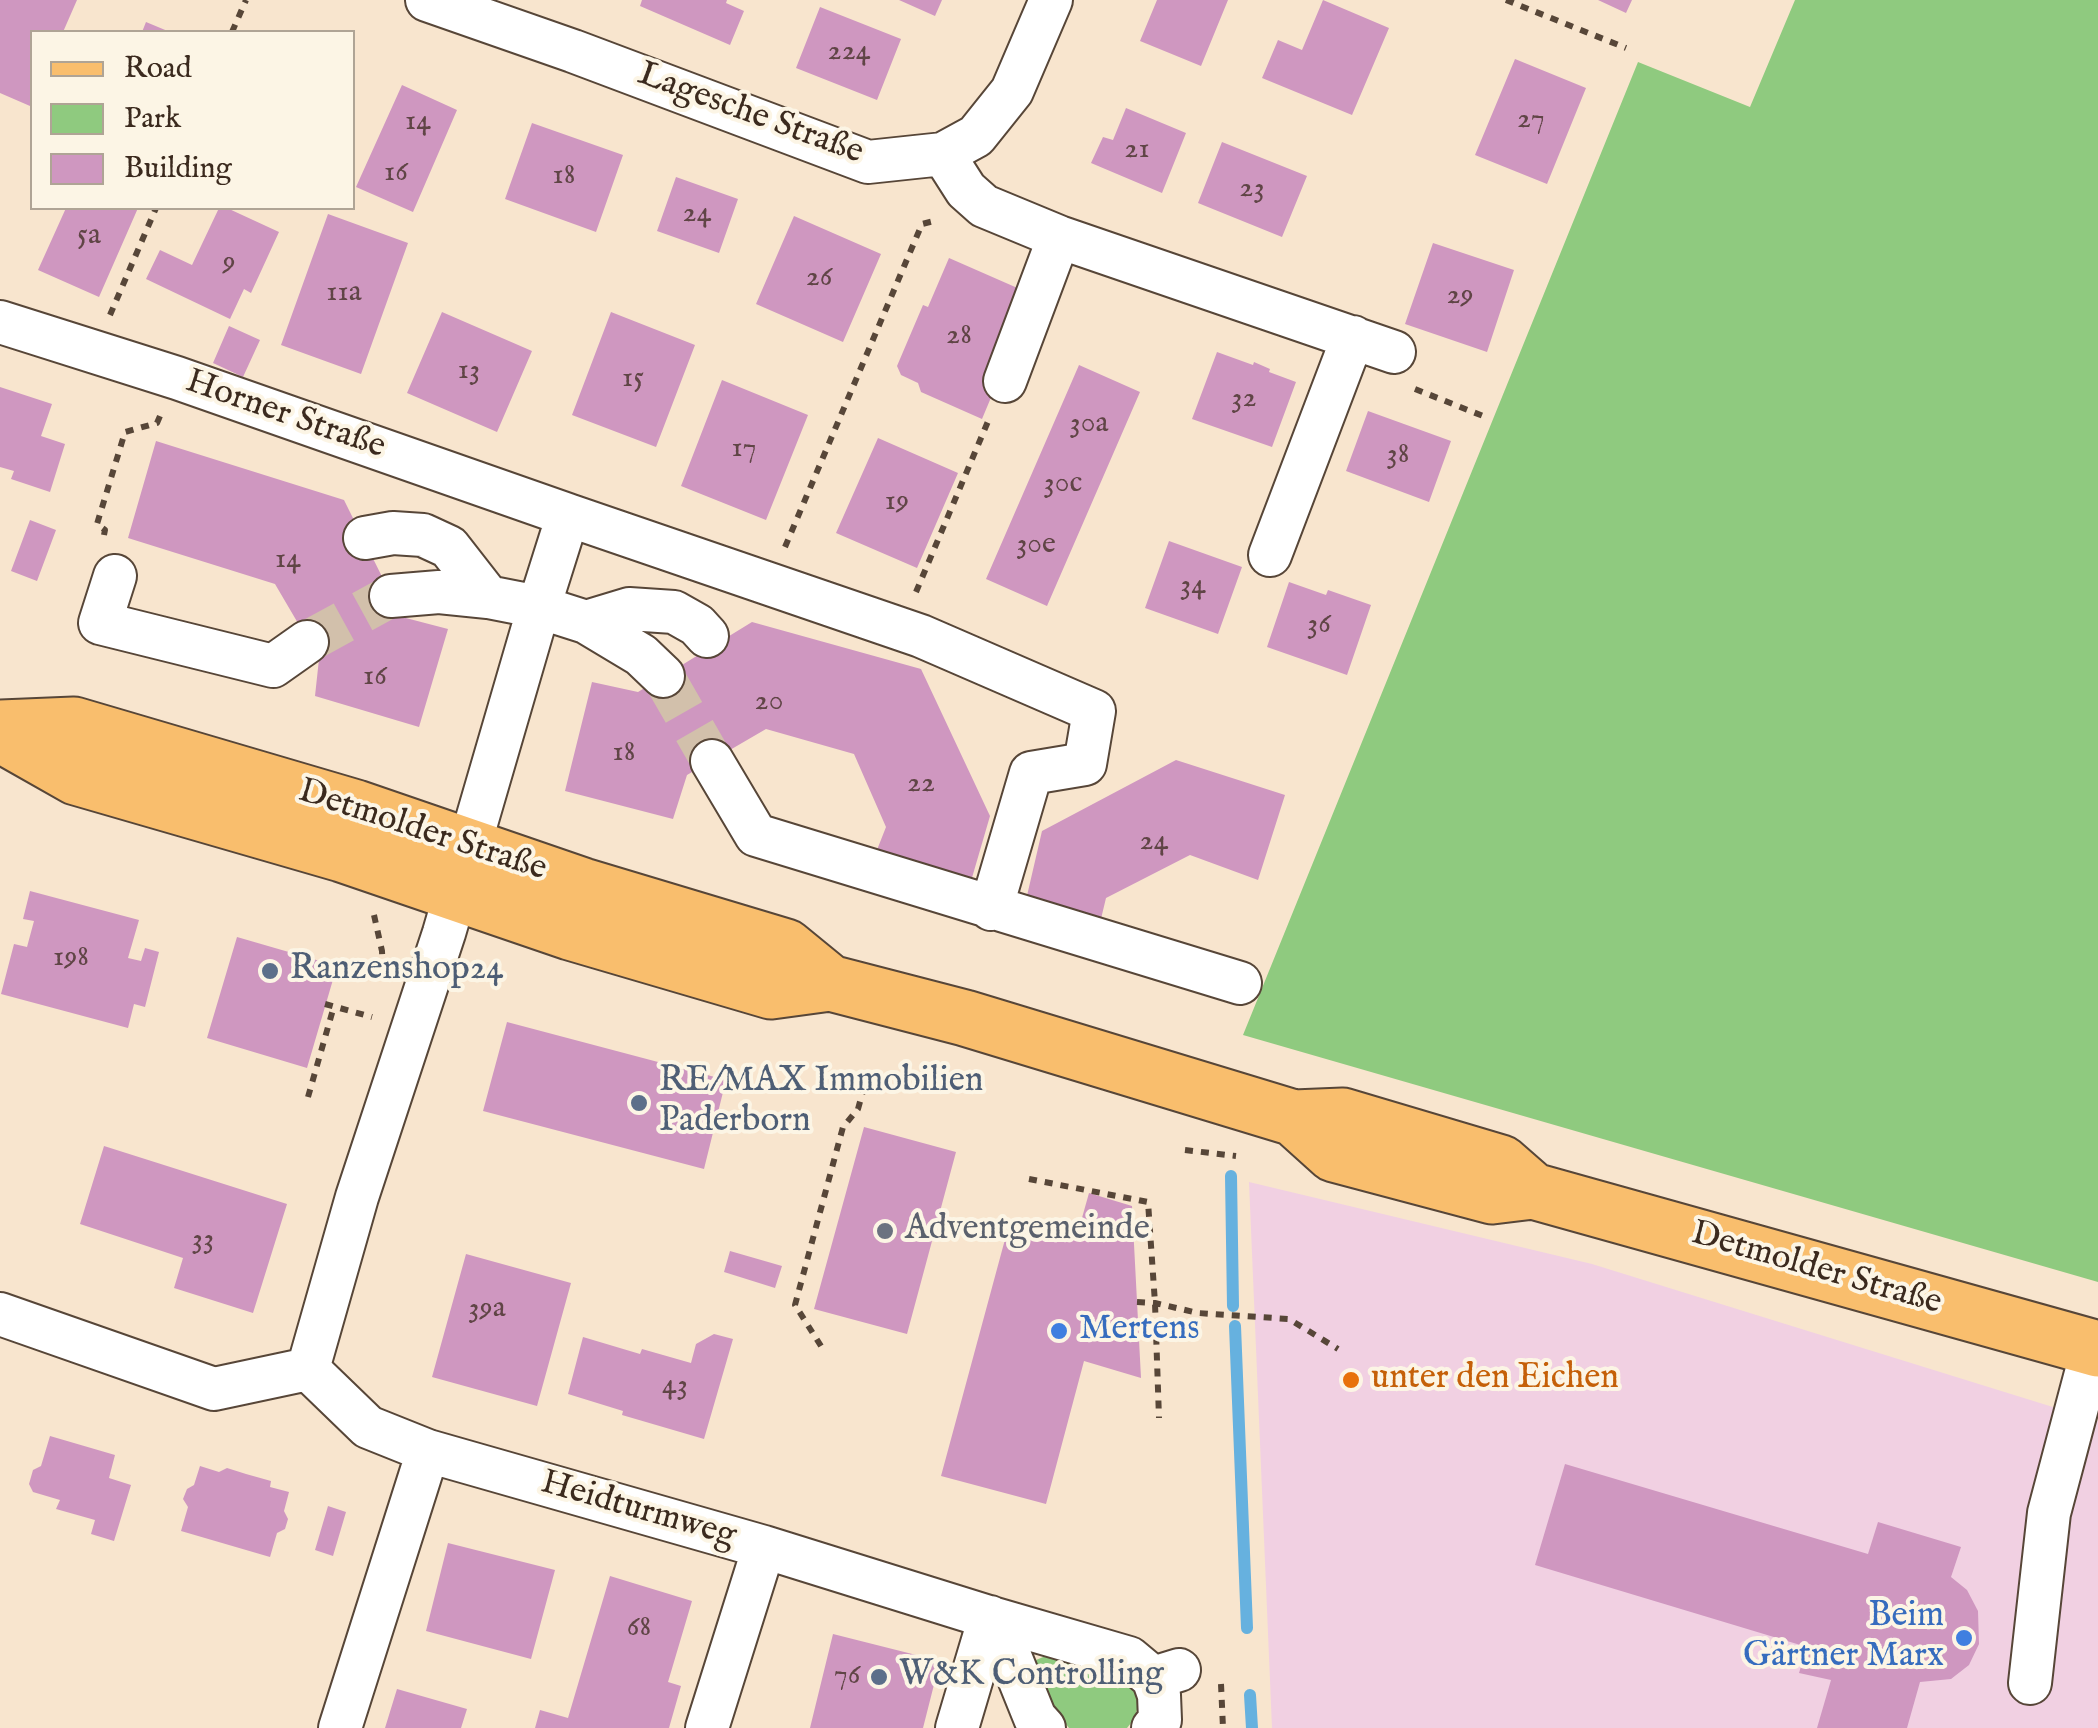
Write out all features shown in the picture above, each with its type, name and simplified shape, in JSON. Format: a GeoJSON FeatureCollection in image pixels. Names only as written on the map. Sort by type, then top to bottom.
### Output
{"type":"FeatureCollection","features":[{"type":"Feature","properties":{"kind":"main road","name":"Detmolder Straße"},"geometry":{"type":"LineString","coordinates":[[0,731],[76,777],[342,854],[462,870],[570,932],[771,991],[830,984],[964,1018],[1294,1118],[1343,1116],[1501,1163],[1533,1190],[2096,1348]]}},
{"type":"Feature","properties":{"kind":"street","name":"Lagesche Straße"},"geometry":{"type":"LineString","coordinates":[[426,0],[868,162],[943,154]]}},
{"type":"Feature","properties":{"kind":"street"},"geometry":{"type":"LineString","coordinates":[[1051,0],[1012,91],[976,136],[943,154],[966,190],[984,206],[1059,237],[1394,352]]}},
{"type":"Feature","properties":{"kind":"street"},"geometry":{"type":"LineString","coordinates":[[1005,381],[1059,237]]}},
{"type":"Feature","properties":{"kind":"street","name":"Horner Straße"},"geometry":{"type":"LineString","coordinates":[[0,322],[176,378],[921,636],[1094,711],[1085,764],[1031,773],[991,908]]}},
{"type":"Feature","properties":{"kind":"street"},"geometry":{"type":"LineString","coordinates":[[1270,555],[1353,336]]}},
{"type":"Feature","properties":{"kind":"street"},"geometry":{"type":"LineString","coordinates":[[0,1314],[214,1389],[308,1369],[357,1197],[462,870],[568,514]]}},
{"type":"Feature","properties":{"kind":"street"},"geometry":{"type":"LineString","coordinates":[[365,538],[422,535],[450,548],[488,597]]}},
{"type":"Feature","properties":{"kind":"street"},"geometry":{"type":"LineString","coordinates":[[108,560],[100,623],[273,666],[307,642]]}},
{"type":"Feature","properties":{"kind":"street"},"geometry":{"type":"LineString","coordinates":[[391,596],[439,592],[539,607],[586,622],[642,655],[662,676]]}},
{"type":"Feature","properties":{"kind":"street"},"geometry":{"type":"LineString","coordinates":[[586,622],[629,609],[674,612],[697,624],[706,636]]}},
{"type":"Feature","properties":{"kind":"street"},"geometry":{"type":"LineString","coordinates":[[712,762],[756,835],[1240,983]]}},
{"type":"Feature","properties":{"kind":"street"},"geometry":{"type":"LineString","coordinates":[[2030,1682],[2049,1513],[2096,1348]]}},
{"type":"Feature","properties":{"kind":"street","name":"Heidturmweg"},"geometry":{"type":"LineString","coordinates":[[308,1369],[368,1426],[428,1452],[764,1546],[1129,1658],[1166,1674],[1159,1696],[1160,1720],[1154,1728]]}},
{"type":"Feature","properties":{"kind":"street"},"geometry":{"type":"LineString","coordinates":[[340,1728],[428,1452]]}},
{"type":"Feature","properties":{"kind":"street"},"geometry":{"type":"LineString","coordinates":[[707,1728],[764,1546]]}},
{"type":"Feature","properties":{"kind":"street"},"geometry":{"type":"LineString","coordinates":[[957,1728],[992,1618]]}},
{"type":"Feature","properties":{"kind":"street"},"geometry":{"type":"LineString","coordinates":[[992,1618],[1034,1718],[1044,1728]]}},
{"type":"Feature","properties":{"kind":"path"},"geometry":{"type":"LineString","coordinates":[[233,30],[246,0]]}},
{"type":"Feature","properties":{"kind":"path"},"geometry":{"type":"LineString","coordinates":[[1506,0],[1626,48]]}},
{"type":"Feature","properties":{"kind":"path"},"geometry":{"type":"LineString","coordinates":[[770,585],[922,224],[955,217],[966,190]]}},
{"type":"Feature","properties":{"kind":"path"},"geometry":{"type":"LineString","coordinates":[[94,353],[155,210]]}},
{"type":"Feature","properties":{"kind":"path"},"geometry":{"type":"LineString","coordinates":[[108,560],[105,530],[97,524],[125,432],[157,423],[176,378]]}},
{"type":"Feature","properties":{"kind":"path"},"geometry":{"type":"LineString","coordinates":[[911,604],[1005,381]]}},
{"type":"Feature","properties":{"kind":"path"},"geometry":{"type":"LineString","coordinates":[[308,1097],[329,1005],[370,1016]]}},
{"type":"Feature","properties":{"kind":"path"},"geometry":{"type":"LineString","coordinates":[[821,1346],[795,1305],[843,1127],[858,1110],[869,1069]]}},
{"type":"Feature","properties":{"kind":"path"},"geometry":{"type":"LineString","coordinates":[[1029,1179],[1148,1202],[1159,1418]]}},
{"type":"Feature","properties":{"kind":"path"},"geometry":{"type":"LineString","coordinates":[[1137,1302],[1198,1313],[1288,1319],[1338,1349]]}},
{"type":"Feature","properties":{"kind":"path"},"geometry":{"type":"LineString","coordinates":[[1221,1683],[1223,1728]]}},
{"type":"Feature","properties":{"kind":"shaded area"},"geometry":{"type":"Polygon","coordinates":[[[1249,1182],[1592,1264],[2098,1421],[2098,1728],[1272,1728],[1249,1182]]]}},
{"type":"Feature","properties":{"kind":"green space"},"geometry":{"type":"Polygon","coordinates":[[[1795,0],[2098,0],[2098,1282],[1243,1035],[1638,62],[1750,107],[1795,0]]]}},
{"type":"Feature","properties":{"kind":"green space"},"geometry":{"type":"Polygon","coordinates":[[[1048,1655],[1133,1679],[1140,1697],[1135,1718],[1127,1728],[1069,1728],[1040,1683],[1036,1660],[1048,1655]]]}},
{"type":"Feature","properties":{"kind":"building"},"geometry":{"type":"Polygon","coordinates":[[[0,0],[77,0],[64,30],[30,30],[30,106],[0,93],[0,0]]]}},
{"type":"Feature","properties":{"kind":"building"},"geometry":{"type":"Polygon","coordinates":[[[642,0],[727,0],[726,3],[744,11],[730,45],[640,6],[642,0]]]}},
{"type":"Feature","properties":{"kind":"building"},"geometry":{"type":"Polygon","coordinates":[[[899,0],[942,0],[935,16],[899,0]]]}},
{"type":"Feature","properties":{"kind":"building"},"geometry":{"type":"Polygon","coordinates":[[[1157,0],[1228,0],[1201,66],[1140,41],[1157,0]]]}},
{"type":"Feature","properties":{"kind":"building"},"geometry":{"type":"Polygon","coordinates":[[[1323,0],[1389,28],[1352,115],[1262,78],[1278,40],[1302,50],[1323,0]]]}},
{"type":"Feature","properties":{"kind":"building"},"geometry":{"type":"Polygon","coordinates":[[[1598,0],[1632,0],[1626,13],[1598,0]]]}},
{"type":"Feature","properties":{"kind":"building"},"geometry":{"type":"Polygon","coordinates":[[[820,7],[901,39],[877,100],[796,68],[820,7]]]}},
{"type":"Feature","properties":{"kind":"building"},"geometry":{"type":"Polygon","coordinates":[[[146,22],[165,30],[143,30],[146,22]]]}},
{"type":"Feature","properties":{"kind":"building"},"geometry":{"type":"Polygon","coordinates":[[[1515,59],[1586,88],[1547,184],[1475,155],[1515,59]]]}},
{"type":"Feature","properties":{"kind":"building"},"geometry":{"type":"Polygon","coordinates":[[[402,85],[457,110],[413,212],[356,187],[402,85]]]}},
{"type":"Feature","properties":{"kind":"building"},"geometry":{"type":"Polygon","coordinates":[[[1126,108],[1186,133],[1162,193],[1091,163],[1103,137],[1113,140],[1126,108]]]}},
{"type":"Feature","properties":{"kind":"building"},"geometry":{"type":"Polygon","coordinates":[[[532,123],[623,155],[596,232],[505,199],[532,123]]]}},
{"type":"Feature","properties":{"kind":"building"},"geometry":{"type":"Polygon","coordinates":[[[1222,142],[1307,176],[1282,237],[1198,203],[1222,142]]]}},
{"type":"Feature","properties":{"kind":"building"},"geometry":{"type":"Polygon","coordinates":[[[676,177],[738,199],[719,253],[657,231],[676,177]]]}},
{"type":"Feature","properties":{"kind":"building"},"geometry":{"type":"Polygon","coordinates":[[[65,210],[137,210],[99,297],[38,270],[65,210]]]}},
{"type":"Feature","properties":{"kind":"building"},"geometry":{"type":"Polygon","coordinates":[[[218,210],[231,210],[279,232],[251,293],[244,289],[230,319],[146,279],[160,250],[192,265],[218,210]]]}},
{"type":"Feature","properties":{"kind":"building"},"geometry":{"type":"Polygon","coordinates":[[[328,214],[408,243],[361,374],[281,345],[328,214]]]}},
{"type":"Feature","properties":{"kind":"building"},"geometry":{"type":"Polygon","coordinates":[[[794,216],[881,254],[843,342],[756,304],[794,216]]]}},
{"type":"Feature","properties":{"kind":"building"},"geometry":{"type":"Polygon","coordinates":[[[1433,243],[1514,270],[1487,352],[1405,324],[1433,243]]]}},
{"type":"Feature","properties":{"kind":"building"},"geometry":{"type":"Polygon","coordinates":[[[949,258],[1022,290],[1008,357],[982,419],[921,392],[918,383],[901,375],[897,366],[923,305],[928,307],[949,258]]]}},
{"type":"Feature","properties":{"kind":"building"},"geometry":{"type":"Polygon","coordinates":[[[442,312],[532,351],[497,432],[407,393],[442,312]]]}},
{"type":"Feature","properties":{"kind":"building"},"geometry":{"type":"Polygon","coordinates":[[[611,312],[695,345],[656,447],[572,415],[611,312]]]}},
{"type":"Feature","properties":{"kind":"building"},"geometry":{"type":"Polygon","coordinates":[[[229,326],[260,340],[243,377],[213,363],[229,326]]]}},
{"type":"Feature","properties":{"kind":"building"},"geometry":{"type":"Polygon","coordinates":[[[1217,352],[1253,365],[1254,362],[1296,382],[1272,447],[1192,419],[1217,352]]]}},
{"type":"Feature","properties":{"kind":"building"},"geometry":{"type":"Polygon","coordinates":[[[1079,365],[1140,392],[1047,606],[986,579],[1079,365]]]}},
{"type":"Feature","properties":{"kind":"building"},"geometry":{"type":"Polygon","coordinates":[[[722,380],[808,415],[766,520],[681,486],[722,380]]]}},
{"type":"Feature","properties":{"kind":"building"},"geometry":{"type":"Polygon","coordinates":[[[0,387],[52,404],[41,436],[65,444],[50,492],[11,479],[14,471],[0,467],[0,387]]]}},
{"type":"Feature","properties":{"kind":"building"},"geometry":{"type":"Polygon","coordinates":[[[1368,411],[1451,441],[1429,502],[1346,471],[1368,411]]]}},
{"type":"Feature","properties":{"kind":"building"},"geometry":{"type":"Polygon","coordinates":[[[878,438],[958,473],[917,568],[836,533],[878,438]]]}},
{"type":"Feature","properties":{"kind":"building"},"geometry":{"type":"Polygon","coordinates":[[[156,441],[344,500],[402,617],[448,629],[419,727],[315,696],[319,659],[275,584],[128,538],[156,441]]]}},
{"type":"Feature","properties":{"kind":"building"},"geometry":{"type":"Polygon","coordinates":[[[30,520],[56,530],[37,581],[11,571],[30,520]]]}},
{"type":"Feature","properties":{"kind":"building"},"geometry":{"type":"Polygon","coordinates":[[[1169,541],[1242,567],[1218,634],[1145,608],[1169,541]]]}},
{"type":"Feature","properties":{"kind":"building"},"geometry":{"type":"Polygon","coordinates":[[[1289,582],[1371,605],[1347,675],[1267,647],[1289,582]]]}},
{"type":"Feature","properties":{"kind":"building"},"geometry":{"type":"Polygon","coordinates":[[[752,622],[921,669],[990,816],[969,888],[875,855],[886,827],[854,754],[766,729],[687,775],[673,819],[565,791],[592,682],[638,692],[752,622]]]}},
{"type":"Feature","properties":{"kind":"building"},"geometry":{"type":"Polygon","coordinates":[[[1176,760],[1285,795],[1258,880],[1190,855],[1106,898],[1100,923],[1026,900],[1042,831],[1176,760]]]}},
{"type":"Feature","properties":{"kind":"building"},"geometry":{"type":"Polygon","coordinates":[[[30,891],[139,920],[128,958],[141,961],[145,948],[159,952],[145,1007],[134,1004],[128,1028],[1,994],[14,944],[27,947],[34,921],[23,919],[30,891]]]}},
{"type":"Feature","properties":{"kind":"building"},"geometry":{"type":"Polygon","coordinates":[[[237,937],[337,966],[307,1068],[207,1038],[237,937]]]}},
{"type":"Feature","properties":{"kind":"building"},"geometry":{"type":"Polygon","coordinates":[[[507,1022],[726,1080],[704,1169],[483,1111],[507,1022]]]}},
{"type":"Feature","properties":{"kind":"building","name":"Adventgemeinde"},"geometry":{"type":"Polygon","coordinates":[[[864,1127],[956,1152],[907,1334],[814,1309],[864,1127]]]}},
{"type":"Feature","properties":{"kind":"building"},"geometry":{"type":"Polygon","coordinates":[[[104,1146],[287,1204],[253,1313],[174,1288],[183,1258],[80,1224],[104,1146]]]}},
{"type":"Feature","properties":{"kind":"building","name":"Mertens"},"geometry":{"type":"Polygon","coordinates":[[[1089,1193],[1132,1206],[1141,1378],[1084,1361],[1046,1504],[941,1476],[1007,1232],[1067,1220],[1080,1225],[1089,1193]]]}},
{"type":"Feature","properties":{"kind":"building"},"geometry":{"type":"Polygon","coordinates":[[[730,1251],[782,1266],[775,1288],[724,1272],[730,1251]]]}},
{"type":"Feature","properties":{"kind":"building"},"geometry":{"type":"Polygon","coordinates":[[[466,1254],[571,1283],[537,1406],[432,1377],[466,1254]]]}},
{"type":"Feature","properties":{"kind":"building"},"geometry":{"type":"Polygon","coordinates":[[[714,1334],[733,1339],[704,1439],[568,1394],[583,1337],[640,1354],[642,1349],[691,1363],[696,1344],[714,1334]]]}},
{"type":"Feature","properties":{"kind":"building"},"geometry":{"type":"Polygon","coordinates":[[[50,1436],[115,1455],[109,1478],[131,1485],[114,1541],[91,1534],[95,1520],[56,1509],[60,1500],[33,1492],[29,1484],[33,1470],[41,1466],[50,1436]]]}},
{"type":"Feature","properties":{"kind":"building"},"geometry":{"type":"Polygon","coordinates":[[[1565,1464],[1868,1554],[1878,1522],[1961,1547],[1951,1577],[1967,1590],[1978,1611],[1979,1644],[1969,1665],[1951,1679],[1920,1682],[1907,1728],[1817,1728],[1831,1680],[1799,1673],[1807,1647],[1535,1565],[1565,1464]]]}},
{"type":"Feature","properties":{"kind":"building"},"geometry":{"type":"Polygon","coordinates":[[[200,1466],[219,1472],[227,1468],[271,1481],[270,1487],[289,1492],[284,1511],[288,1519],[285,1529],[277,1533],[270,1557],[181,1531],[188,1507],[183,1499],[187,1489],[194,1485],[200,1466]]]}},
{"type":"Feature","properties":{"kind":"building"},"geometry":{"type":"Polygon","coordinates":[[[328,1506],[346,1512],[333,1556],[315,1550],[328,1506]]]}},
{"type":"Feature","properties":{"kind":"building"},"geometry":{"type":"Polygon","coordinates":[[[448,1543],[555,1570],[531,1659],[426,1631],[448,1543]]]}},
{"type":"Feature","properties":{"kind":"building"},"geometry":{"type":"Polygon","coordinates":[[[610,1576],[692,1601],[668,1682],[681,1686],[669,1728],[535,1728],[540,1710],[568,1718],[610,1576]]]}},
{"type":"Feature","properties":{"kind":"building"},"geometry":{"type":"Polygon","coordinates":[[[833,1634],[940,1661],[923,1728],[810,1728],[833,1634]]]}},
{"type":"Feature","properties":{"kind":"building"},"geometry":{"type":"Polygon","coordinates":[[[397,1689],[467,1709],[461,1728],[385,1728],[397,1689]]]}},
{"type":"Feature","properties":{"kind":"waterway"},"geometry":{"type":"LineString","coordinates":[[1231,1176],[1233,1306]]}},
{"type":"Feature","properties":{"kind":"waterway"},"geometry":{"type":"LineString","coordinates":[[1235,1326],[1247,1628]]}},
{"type":"Feature","properties":{"kind":"waterway"},"geometry":{"type":"LineString","coordinates":[[1250,1695],[1252,1728]]}},
{"type":"Feature","properties":{"kind":"tunnel"},"geometry":{"type":"LineString","coordinates":[[307,642],[391,596]]}},
{"type":"Feature","properties":{"kind":"tunnel"},"geometry":{"type":"LineString","coordinates":[[663,676],[712,761]]}},
{"type":"Feature","properties":{"kind":"place","name":"Ranzenshop24"},"geometry":{"type":"Point","coordinates":[270,971]}},
{"type":"Feature","properties":{"kind":"place","name":"RE/MAX Immobilien Paderborn"},"geometry":{"type":"Point","coordinates":[639,1103]}},
{"type":"Feature","properties":{"kind":"place","name":"Adventgemeinde"},"geometry":{"type":"Point","coordinates":[885,1231]}},
{"type":"Feature","properties":{"kind":"place","name":"Mertens"},"geometry":{"type":"Point","coordinates":[1059,1331]}},
{"type":"Feature","properties":{"kind":"place","name":"unter den Eichen"},"geometry":{"type":"Point","coordinates":[1351,1380]}},
{"type":"Feature","properties":{"kind":"place","name":"Beim Gärtner Marx"},"geometry":{"type":"Point","coordinates":[1964,1638]}},
{"type":"Feature","properties":{"kind":"place","name":"W&K Controlling"},"geometry":{"type":"Point","coordinates":[879,1677]}}]}
